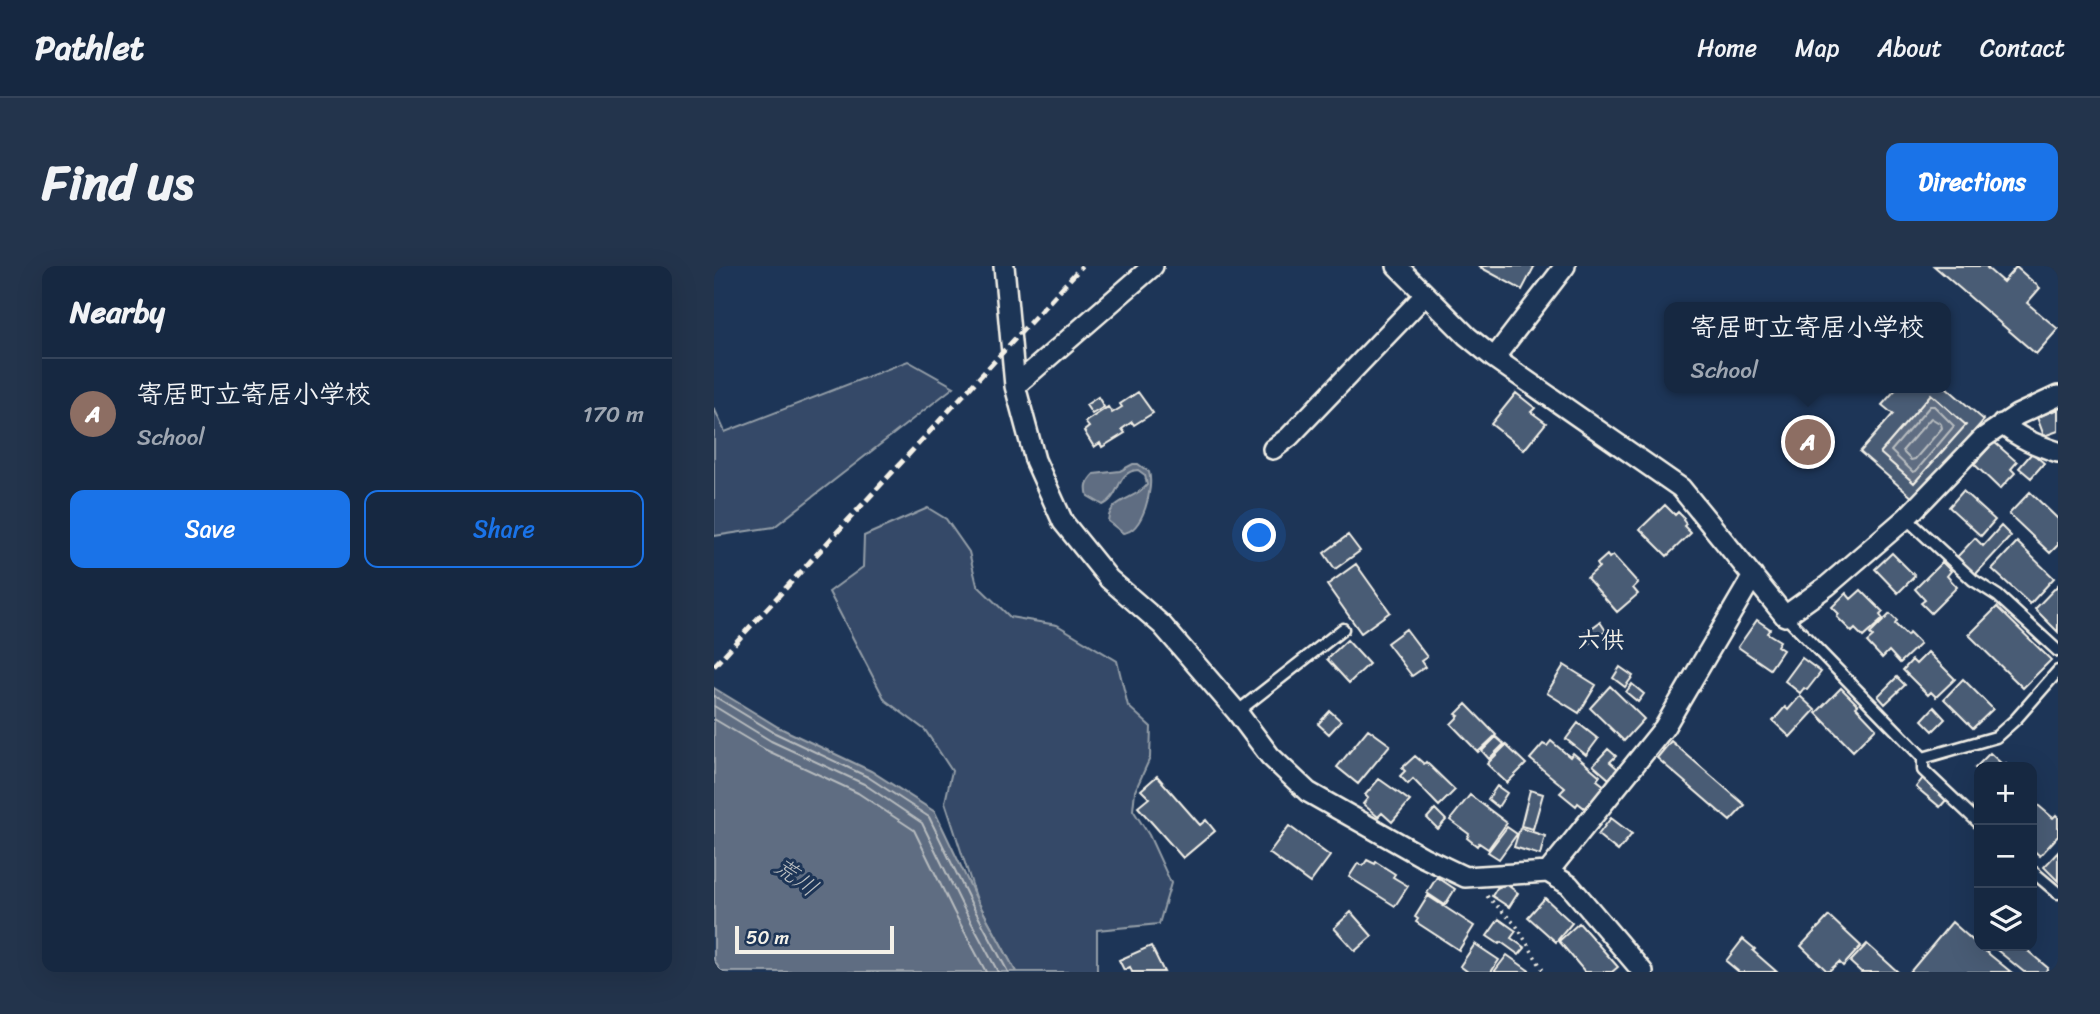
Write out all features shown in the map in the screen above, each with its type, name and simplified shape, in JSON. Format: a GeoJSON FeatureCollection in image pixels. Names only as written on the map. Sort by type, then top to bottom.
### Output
{"type":"FeatureCollection","features":[{"type":"Feature","properties":{"kind":"street"},"geometry":{"type":"LineString","coordinates":[[1004,266],[1016,386],[1035,460],[1063,522],[1109,579],[1162,625],[1237,712],[1270,756],[1308,792],[1423,857],[1465,877],[1548,872],[1569,885],[1643,972]]}},
{"type":"Feature","properties":{"kind":"street"},"geometry":{"type":"LineString","coordinates":[[1016,386],[1153,266]]}},
{"type":"Feature","properties":{"kind":"street"},"geometry":{"type":"LineString","coordinates":[[1397,266],[1467,336],[1494,358],[1681,488],[1785,615],[1828,586],[1906,518],[1983,438],[2002,424],[2058,396]]}},
{"type":"Feature","properties":{"kind":"street"},"geometry":{"type":"LineString","coordinates":[[1494,358],[1565,266]]}},
{"type":"Feature","properties":{"kind":"street"},"geometry":{"type":"LineString","coordinates":[[1272,449],[1289,437],[1425,295]]}},
{"type":"Feature","properties":{"kind":"street"},"geometry":{"type":"LineString","coordinates":[[2002,424],[2030,443],[2058,452]]}},
{"type":"Feature","properties":{"kind":"street"},"geometry":{"type":"LineString","coordinates":[[1548,872],[1664,728],[1753,576]]}},
{"type":"Feature","properties":{"kind":"lane"},"geometry":{"type":"LineString","coordinates":[[1906,518],[1973,580],[1998,596],[2058,651]]}},
{"type":"Feature","properties":{"kind":"lane"},"geometry":{"type":"LineString","coordinates":[[1785,615],[1923,758],[1923,770],[1974,817]]}},
{"type":"Feature","properties":{"kind":"lane"},"geometry":{"type":"LineString","coordinates":[[1237,712],[1343,629]]}},
{"type":"Feature","properties":{"kind":"lane"},"geometry":{"type":"LineString","coordinates":[[1923,758],[1996,737],[2016,719],[2058,671]]}},
{"type":"Feature","properties":{"kind":"lane"},"geometry":{"type":"LineString","coordinates":[[2037,875],[2058,893]]}},
{"type":"Feature","properties":{"kind":"path"},"geometry":{"type":"LineString","coordinates":[[1465,877],[1516,925],[1544,972]]}},
{"type":"Feature","properties":{"kind":"shaded area"},"geometry":{"type":"Polygon","coordinates":[[[908,361],[954,387],[774,527],[714,536],[714,408],[725,432],[908,361]]]}},
{"type":"Feature","properties":{"kind":"shaded area"},"geometry":{"type":"Polygon","coordinates":[[[928,508],[946,519],[969,552],[977,585],[1010,617],[1057,625],[1117,661],[1128,706],[1151,727],[1150,758],[1135,791],[1133,810],[1149,835],[1171,883],[1159,924],[1097,930],[1097,972],[1016,972],[977,900],[945,802],[952,771],[925,730],[885,700],[829,592],[863,567],[864,536],[928,508]]]}},
{"type":"Feature","properties":{"kind":"water"},"geometry":{"type":"Polygon","coordinates":[[[1931,394],[1966,425],[1914,483],[1880,453],[1931,394]]]}},
{"type":"Feature","properties":{"kind":"water"},"geometry":{"type":"Polygon","coordinates":[[[1138,464],[1149,472],[1150,488],[1141,517],[1130,531],[1123,533],[1108,521],[1110,513],[1118,503],[1147,485],[1145,475],[1138,470],[1131,471],[1103,505],[1088,496],[1087,486],[1094,474],[1120,471],[1138,464]]]}},
{"type":"Feature","properties":{"kind":"water","name":"荒川"},"geometry":{"type":"Polygon","coordinates":[[[714,688],[778,727],[871,771],[935,812],[977,900],[1016,972],[721,972],[714,960],[714,688]]]}},
{"type":"Feature","properties":{"kind":"building"},"geometry":{"type":"Polygon","coordinates":[[[1478,266],[1533,266],[1534,267],[1522,290],[1478,266]]]}},
{"type":"Feature","properties":{"kind":"building"},"geometry":{"type":"Polygon","coordinates":[[[1934,266],[1989,266],[1987,268],[2003,282],[2016,267],[2040,288],[2027,303],[2058,329],[2036,354],[1934,266]]]}},
{"type":"Feature","properties":{"kind":"building"},"geometry":{"type":"Polygon","coordinates":[[[1951,391],[1984,420],[1914,499],[1860,452],[1893,414],[1882,405],[1893,393],[1951,391]],[[1931,394],[1880,453],[1914,483],[1966,425],[1931,394]]]}},
{"type":"Feature","properties":{"kind":"building"},"geometry":{"type":"Polygon","coordinates":[[[1138,392],[1153,413],[1134,425],[1132,422],[1122,429],[1125,433],[1102,447],[1100,443],[1094,447],[1084,431],[1089,427],[1085,422],[1108,407],[1112,413],[1138,392]]]}},
{"type":"Feature","properties":{"kind":"building"},"geometry":{"type":"Polygon","coordinates":[[[1516,393],[1535,408],[1531,412],[1546,423],[1524,450],[1491,424],[1516,393]]]}},
{"type":"Feature","properties":{"kind":"building"},"geometry":{"type":"Polygon","coordinates":[[[1098,397],[1104,407],[1092,414],[1086,405],[1098,397]]]}},
{"type":"Feature","properties":{"kind":"building"},"geometry":{"type":"Polygon","coordinates":[[[2058,409],[2058,431],[2044,436],[2037,417],[2058,409]]]}},
{"type":"Feature","properties":{"kind":"building"},"geometry":{"type":"Polygon","coordinates":[[[1994,442],[2017,462],[2011,469],[2015,473],[2000,489],[1974,464],[1994,442]]]}},
{"type":"Feature","properties":{"kind":"building"},"geometry":{"type":"Polygon","coordinates":[[[2032,453],[2044,463],[2031,478],[2019,468],[2032,453]]]}},
{"type":"Feature","properties":{"kind":"building"},"geometry":{"type":"Polygon","coordinates":[[[1963,491],[1995,520],[1981,536],[1949,507],[1963,491]]]}},
{"type":"Feature","properties":{"kind":"building"},"geometry":{"type":"Polygon","coordinates":[[[2030,492],[2058,519],[2058,545],[2050,553],[2009,514],[2030,492]]]}},
{"type":"Feature","properties":{"kind":"building"},"geometry":{"type":"Polygon","coordinates":[[[1665,505],[1675,515],[1678,512],[1684,518],[1684,526],[1691,533],[1667,556],[1640,529],[1665,505]]]}},
{"type":"Feature","properties":{"kind":"building"},"geometry":{"type":"Polygon","coordinates":[[[2001,526],[2011,536],[1975,575],[1957,557],[1975,538],[1983,546],[2001,526]]]}},
{"type":"Feature","properties":{"kind":"building"},"geometry":{"type":"Polygon","coordinates":[[[1348,535],[1360,551],[1335,569],[1324,553],[1348,535]]]}},
{"type":"Feature","properties":{"kind":"building"},"geometry":{"type":"Polygon","coordinates":[[[2017,542],[2054,578],[2030,604],[1992,569],[2017,542]]]}},
{"type":"Feature","properties":{"kind":"building"},"geometry":{"type":"Polygon","coordinates":[[[1892,553],[1915,576],[1898,593],[1875,569],[1892,553]]]}},
{"type":"Feature","properties":{"kind":"building"},"geometry":{"type":"Polygon","coordinates":[[[1607,555],[1609,558],[1613,555],[1638,583],[1633,588],[1638,594],[1617,612],[1587,578],[1607,555]]]}},
{"type":"Feature","properties":{"kind":"building"},"geometry":{"type":"Polygon","coordinates":[[[1942,562],[1951,571],[1947,576],[1957,587],[1931,613],[1921,603],[1925,600],[1915,589],[1942,562]]]}},
{"type":"Feature","properties":{"kind":"building"},"geometry":{"type":"Polygon","coordinates":[[[1356,564],[1390,612],[1361,633],[1327,585],[1356,564]]]}},
{"type":"Feature","properties":{"kind":"building"},"geometry":{"type":"Polygon","coordinates":[[[2058,585],[2058,632],[2035,609],[2058,585]]]}},
{"type":"Feature","properties":{"kind":"building"},"geometry":{"type":"Polygon","coordinates":[[[1861,590],[1883,612],[1880,615],[1883,619],[1863,637],[1855,629],[1852,632],[1837,617],[1839,614],[1832,607],[1846,593],[1851,599],[1861,590]]]}},
{"type":"Feature","properties":{"kind":"building"},"geometry":{"type":"Polygon","coordinates":[[[1997,607],[2051,660],[2023,688],[1969,635],[1997,607]]]}},
{"type":"Feature","properties":{"kind":"building"},"geometry":{"type":"Polygon","coordinates":[[[1890,614],[1897,621],[1895,624],[1907,636],[1909,633],[1920,644],[1900,663],[1889,651],[1882,658],[1867,642],[1873,637],[1870,634],[1890,614]]]}},
{"type":"Feature","properties":{"kind":"building"},"geometry":{"type":"Polygon","coordinates":[[[1757,620],[1770,629],[1767,633],[1780,641],[1777,646],[1783,650],[1770,669],[1738,647],[1757,620]]]}},
{"type":"Feature","properties":{"kind":"building"},"geometry":{"type":"Polygon","coordinates":[[[1600,622],[1606,631],[1588,644],[1582,635],[1600,622]]]}},
{"type":"Feature","properties":{"kind":"building"},"geometry":{"type":"Polygon","coordinates":[[[1406,629],[1427,657],[1421,661],[1425,667],[1412,676],[1387,643],[1406,629]]]}},
{"type":"Feature","properties":{"kind":"building"},"geometry":{"type":"Polygon","coordinates":[[[1347,640],[1369,664],[1349,683],[1327,659],[1347,640]]]}},
{"type":"Feature","properties":{"kind":"building"},"geometry":{"type":"Polygon","coordinates":[[[1928,652],[1955,679],[1936,697],[1931,692],[1928,695],[1903,670],[1912,660],[1916,664],[1928,652]]]}},
{"type":"Feature","properties":{"kind":"building"},"geometry":{"type":"Polygon","coordinates":[[[1802,658],[1821,672],[1807,690],[1804,688],[1800,693],[1785,681],[1802,658]]]}},
{"type":"Feature","properties":{"kind":"building"},"geometry":{"type":"Polygon","coordinates":[[[1564,665],[1596,685],[1579,713],[1547,693],[1564,665]]]}},
{"type":"Feature","properties":{"kind":"building"},"geometry":{"type":"Polygon","coordinates":[[[1620,667],[1633,676],[1625,687],[1613,678],[1620,667]]]}},
{"type":"Feature","properties":{"kind":"building"},"geometry":{"type":"Polygon","coordinates":[[[1897,677],[1905,685],[1885,704],[1878,696],[1897,677]]]}},
{"type":"Feature","properties":{"kind":"building"},"geometry":{"type":"Polygon","coordinates":[[[1963,679],[1993,709],[1973,728],[1944,699],[1963,679]]]}},
{"type":"Feature","properties":{"kind":"building"},"geometry":{"type":"Polygon","coordinates":[[[1632,684],[1644,694],[1638,702],[1626,692],[1632,684]]]}},
{"type":"Feature","properties":{"kind":"building"},"geometry":{"type":"Polygon","coordinates":[[[1610,686],[1644,719],[1624,741],[1590,708],[1610,686]]]}},
{"type":"Feature","properties":{"kind":"building"},"geometry":{"type":"Polygon","coordinates":[[[1841,688],[1876,728],[1853,751],[1816,713],[1841,688]]]}},
{"type":"Feature","properties":{"kind":"building"},"geometry":{"type":"Polygon","coordinates":[[[1800,696],[1815,710],[1790,737],[1773,721],[1785,707],[1788,710],[1800,696]]]}},
{"type":"Feature","properties":{"kind":"building"},"geometry":{"type":"Polygon","coordinates":[[[1466,704],[1496,735],[1478,752],[1451,724],[1466,704]]]}},
{"type":"Feature","properties":{"kind":"building"},"geometry":{"type":"Polygon","coordinates":[[[1934,707],[1945,719],[1933,731],[1922,720],[1934,707]]]}},
{"type":"Feature","properties":{"kind":"building"},"geometry":{"type":"Polygon","coordinates":[[[1330,711],[1341,721],[1329,734],[1318,724],[1330,711]]]}},
{"type":"Feature","properties":{"kind":"building"},"geometry":{"type":"Polygon","coordinates":[[[1578,723],[1598,739],[1586,755],[1566,739],[1578,723]]]}},
{"type":"Feature","properties":{"kind":"building"},"geometry":{"type":"Polygon","coordinates":[[[1368,729],[1390,745],[1358,784],[1337,767],[1368,729]]]}},
{"type":"Feature","properties":{"kind":"building"},"geometry":{"type":"Polygon","coordinates":[[[1496,737],[1504,744],[1489,759],[1482,751],[1496,737]]]}},
{"type":"Feature","properties":{"kind":"building"},"geometry":{"type":"Polygon","coordinates":[[[1551,741],[1570,757],[1573,753],[1600,776],[1597,780],[1606,787],[1587,810],[1578,803],[1576,806],[1560,793],[1565,788],[1530,759],[1543,744],[1547,746],[1551,741]]]}},
{"type":"Feature","properties":{"kind":"building"},"geometry":{"type":"Polygon","coordinates":[[[1671,741],[1745,805],[1730,821],[1657,758],[1671,741]]]}},
{"type":"Feature","properties":{"kind":"building"},"geometry":{"type":"Polygon","coordinates":[[[1506,745],[1526,764],[1507,783],[1487,764],[1506,745]]]}},
{"type":"Feature","properties":{"kind":"building"},"geometry":{"type":"Polygon","coordinates":[[[1608,749],[1616,756],[1610,762],[1618,769],[1609,779],[1593,765],[1608,749]]]}},
{"type":"Feature","properties":{"kind":"building"},"geometry":{"type":"Polygon","coordinates":[[[1990,753],[2000,762],[1981,762],[1990,753]]]}},
{"type":"Feature","properties":{"kind":"building"},"geometry":{"type":"Polygon","coordinates":[[[1415,756],[1424,764],[1426,762],[1455,790],[1439,806],[1413,779],[1408,784],[1400,776],[1405,771],[1402,768],[1415,756]]]}},
{"type":"Feature","properties":{"kind":"building"},"geometry":{"type":"Polygon","coordinates":[[[1157,776],[1200,825],[1206,820],[1215,831],[1183,858],[1138,807],[1149,798],[1141,790],[1157,776]]]}},
{"type":"Feature","properties":{"kind":"building"},"geometry":{"type":"Polygon","coordinates":[[[1923,778],[1947,799],[1940,807],[1916,787],[1923,778]]]}},
{"type":"Feature","properties":{"kind":"building"},"geometry":{"type":"Polygon","coordinates":[[[1379,779],[1410,801],[1392,822],[1382,813],[1378,817],[1363,804],[1368,798],[1365,795],[1379,779]]]}},
{"type":"Feature","properties":{"kind":"building"},"geometry":{"type":"Polygon","coordinates":[[[1497,786],[1507,793],[1498,807],[1488,799],[1497,786]]]}},
{"type":"Feature","properties":{"kind":"building"},"geometry":{"type":"Polygon","coordinates":[[[1530,790],[1543,794],[1533,829],[1521,826],[1530,790]]]}},
{"type":"Feature","properties":{"kind":"building"},"geometry":{"type":"Polygon","coordinates":[[[1470,795],[1507,823],[1488,849],[1479,843],[1477,846],[1467,838],[1469,834],[1450,820],[1470,795]]]}},
{"type":"Feature","properties":{"kind":"building"},"geometry":{"type":"Polygon","coordinates":[[[2037,804],[2053,818],[2056,815],[2058,817],[2058,836],[2040,856],[2037,853],[2037,804]]]}},
{"type":"Feature","properties":{"kind":"building"},"geometry":{"type":"Polygon","coordinates":[[[1435,809],[1446,820],[1438,829],[1427,818],[1435,809]]]}},
{"type":"Feature","properties":{"kind":"building"},"geometry":{"type":"Polygon","coordinates":[[[1611,818],[1632,834],[1618,851],[1598,835],[1611,818]]]}},
{"type":"Feature","properties":{"kind":"building"},"geometry":{"type":"Polygon","coordinates":[[[1289,826],[1330,856],[1310,883],[1269,853],[1289,826]]]}},
{"type":"Feature","properties":{"kind":"building"},"geometry":{"type":"Polygon","coordinates":[[[1507,827],[1517,834],[1499,859],[1488,852],[1507,827]]]}},
{"type":"Feature","properties":{"kind":"building"},"geometry":{"type":"Polygon","coordinates":[[[1520,828],[1545,836],[1540,855],[1514,847],[1520,828]]]}},
{"type":"Feature","properties":{"kind":"building"},"geometry":{"type":"Polygon","coordinates":[[[2058,852],[2058,881],[2044,867],[2058,852]]]}},
{"type":"Feature","properties":{"kind":"building"},"geometry":{"type":"Polygon","coordinates":[[[1367,860],[1375,864],[1376,862],[1395,874],[1393,877],[1408,886],[1395,906],[1349,877],[1358,863],[1363,866],[1367,860]]]}},
{"type":"Feature","properties":{"kind":"building"},"geometry":{"type":"Polygon","coordinates":[[[1437,877],[1455,889],[1445,905],[1427,893],[1437,877]]]}},
{"type":"Feature","properties":{"kind":"building"},"geometry":{"type":"Polygon","coordinates":[[[1506,884],[1518,893],[1509,907],[1492,896],[1497,888],[1506,884]]]}},
{"type":"Feature","properties":{"kind":"building"},"geometry":{"type":"Polygon","coordinates":[[[1428,896],[1474,926],[1459,950],[1416,922],[1418,919],[1415,917],[1428,896]]]}},
{"type":"Feature","properties":{"kind":"building"},"geometry":{"type":"Polygon","coordinates":[[[1545,898],[1572,923],[1556,942],[1528,917],[1545,898]]]}},
{"type":"Feature","properties":{"kind":"building"},"geometry":{"type":"Polygon","coordinates":[[[1351,912],[1372,936],[1355,951],[1334,928],[1351,912]]]}},
{"type":"Feature","properties":{"kind":"building"},"geometry":{"type":"Polygon","coordinates":[[[1829,916],[1861,946],[1843,966],[1839,962],[1828,972],[1801,946],[1829,916]]]}},
{"type":"Feature","properties":{"kind":"building"},"geometry":{"type":"Polygon","coordinates":[[[1499,919],[1516,931],[1511,938],[1525,948],[1519,955],[1487,936],[1499,919]]]}},
{"type":"Feature","properties":{"kind":"building"},"geometry":{"type":"Polygon","coordinates":[[[1952,922],[1974,942],[1974,951],[1985,951],[2011,972],[1910,972],[1952,922]]]}},
{"type":"Feature","properties":{"kind":"building"},"geometry":{"type":"Polygon","coordinates":[[[1579,923],[1618,967],[1612,972],[1585,972],[1559,941],[1579,923]]]}},
{"type":"Feature","properties":{"kind":"building"},"geometry":{"type":"Polygon","coordinates":[[[1743,939],[1777,972],[1739,972],[1726,961],[1743,939]]]}},
{"type":"Feature","properties":{"kind":"building"},"geometry":{"type":"Polygon","coordinates":[[[1475,944],[1499,960],[1491,972],[1468,972],[1460,966],[1475,944]]]}},
{"type":"Feature","properties":{"kind":"building"},"geometry":{"type":"Polygon","coordinates":[[[1867,944],[1898,972],[1861,972],[1850,962],[1867,944]]]}},
{"type":"Feature","properties":{"kind":"building"},"geometry":{"type":"Polygon","coordinates":[[[1151,946],[1164,972],[1132,972],[1130,967],[1124,970],[1119,960],[1151,946]]]}},
{"type":"Feature","properties":{"kind":"building"},"geometry":{"type":"Polygon","coordinates":[[[1998,951],[2028,951],[2048,968],[2045,972],[2024,972],[1998,951]]]}},
{"type":"Feature","properties":{"kind":"building"},"geometry":{"type":"Polygon","coordinates":[[[1507,955],[1531,972],[1494,972],[1507,955]]]}},
{"type":"Feature","properties":{"kind":"railway"},"geometry":{"type":"LineString","coordinates":[[714,666],[1082,266]]}},
{"type":"Feature","properties":{"kind":"place","name":"寄居町立寄居小学校"},"geometry":{"type":"Point","coordinates":[1808,442]}},
{"type":"Feature","properties":{"kind":"district","name":"六供"},"geometry":{"type":"Point","coordinates":[1601,640]}}]}
